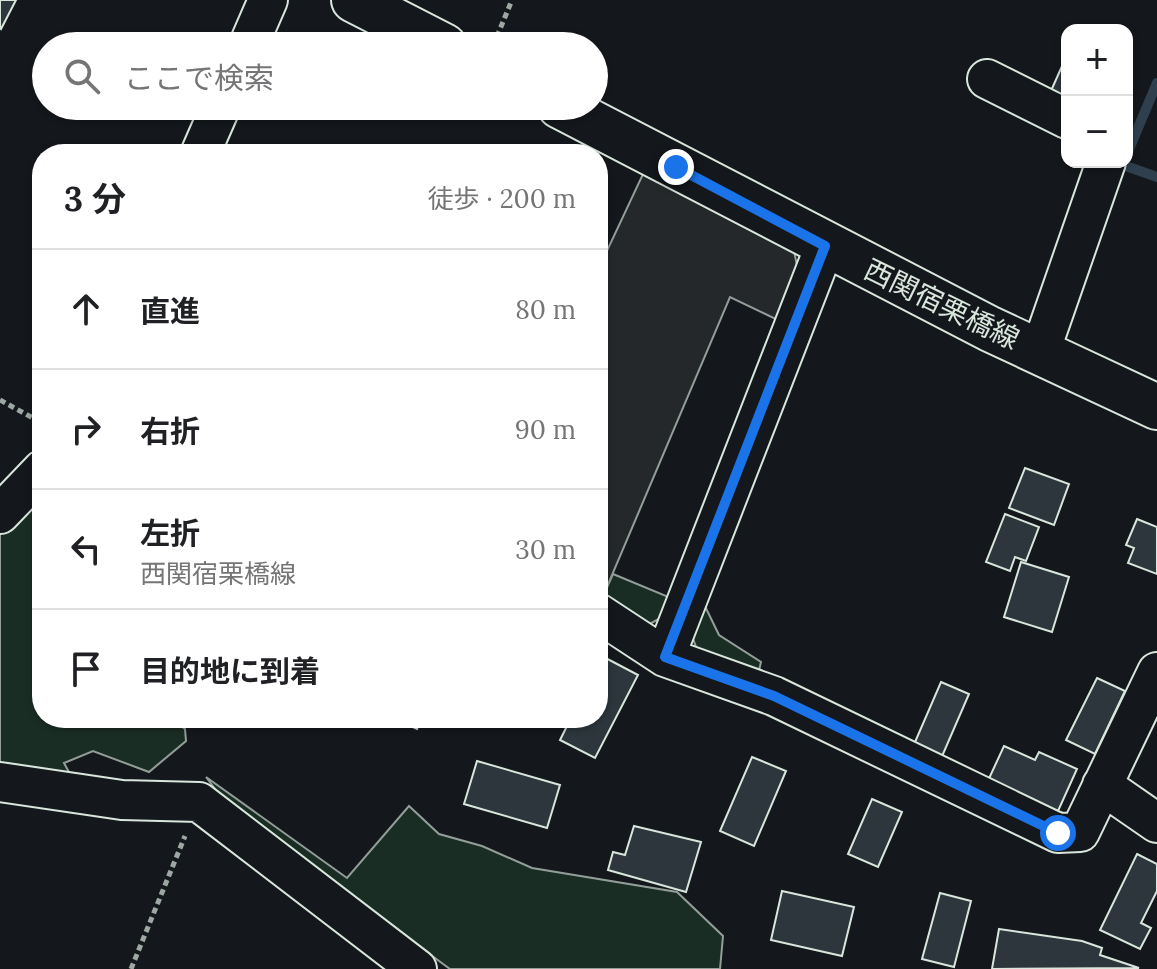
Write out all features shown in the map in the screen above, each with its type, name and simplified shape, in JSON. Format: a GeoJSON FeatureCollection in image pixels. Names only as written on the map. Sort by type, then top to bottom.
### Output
{"type":"FeatureCollection","features":[{"type":"Feature","properties":{"kind":"main road"},"geometry":{"type":"LineString","coordinates":[[354,0],[417,32]]}},
{"type":"Feature","properties":{"kind":"main road","name":"西関宿栗橋線"},"geometry":{"type":"LineString","coordinates":[[586,120],[825,246],[1157,407]]}},
{"type":"Feature","properties":{"kind":"street"},"geometry":{"type":"LineString","coordinates":[[254,32],[268,0]]}},
{"type":"Feature","properties":{"kind":"street"},"geometry":{"type":"LineString","coordinates":[[987,79],[1061,116]]}},
{"type":"Feature","properties":{"kind":"street"},"geometry":{"type":"LineString","coordinates":[[204,144],[215,120]]}},
{"type":"Feature","properties":{"kind":"street"},"geometry":{"type":"LineString","coordinates":[[1040,352],[1104,168]]}},
{"type":"Feature","properties":{"kind":"street"},"geometry":{"type":"LineString","coordinates":[[665,657],[825,246]]}},
{"type":"Feature","properties":{"kind":"street"},"geometry":{"type":"LineString","coordinates":[[0,514],[32,480]]}},
{"type":"Feature","properties":{"kind":"street"},"geometry":{"type":"LineString","coordinates":[[608,620],[665,657],[774,696],[1058,833],[1080,832],[1157,672]]}},
{"type":"Feature","properties":{"kind":"street"},"geometry":{"type":"LineString","coordinates":[[0,782],[122,800],[199,802],[417,969]]}},
{"type":"Feature","properties":{"kind":"street"},"geometry":{"type":"LineString","coordinates":[[1102,785],[1157,823]]}},
{"type":"Feature","properties":{"kind":"path"},"geometry":{"type":"LineString","coordinates":[[499,32],[512,0]]}},
{"type":"Feature","properties":{"kind":"path"},"geometry":{"type":"LineString","coordinates":[[0,400],[32,418]]}},
{"type":"Feature","properties":{"kind":"path"},"geometry":{"type":"LineString","coordinates":[[131,969],[199,802]]}},
{"type":"Feature","properties":{"kind":"green space"},"geometry":{"type":"Polygon","coordinates":[[[32,501],[32,728],[185,729],[186,741],[149,772],[93,751],[64,763],[70,774],[0,774],[0,533],[32,501]]]}},
{"type":"Feature","properties":{"kind":"green space"},"geometry":{"type":"Polygon","coordinates":[[[613,574],[671,598],[666,615],[646,626],[608,605],[608,585],[613,574]]]}},
{"type":"Feature","properties":{"kind":"green space"},"geometry":{"type":"Polygon","coordinates":[[[701,598],[719,635],[761,662],[757,679],[698,652],[692,636],[701,598]]]}},
{"type":"Feature","properties":{"kind":"green space"},"geometry":{"type":"Polygon","coordinates":[[[206,777],[347,878],[409,806],[439,834],[482,846],[532,868],[677,892],[723,936],[720,969],[450,969],[228,806],[206,777]]]}},
{"type":"Feature","properties":{"kind":"shaded area"},"geometry":{"type":"Polygon","coordinates":[[[643,174],[794,251],[800,280],[784,323],[730,297],[608,585],[608,249],[643,174]]]}},
{"type":"Feature","properties":{"kind":"building"},"geometry":{"type":"Polygon","coordinates":[[[0,0],[16,0],[1,29],[0,28],[0,0]]]}},
{"type":"Feature","properties":{"kind":"building"},"geometry":{"type":"Polygon","coordinates":[[[1061,68],[1061,98],[1050,93],[1061,68]]]}},
{"type":"Feature","properties":{"kind":"building"},"geometry":{"type":"Polygon","coordinates":[[[1025,468],[1069,484],[1054,525],[1009,508],[1025,468]]]}},
{"type":"Feature","properties":{"kind":"building"},"geometry":{"type":"Polygon","coordinates":[[[1005,514],[1039,527],[1026,561],[1015,557],[1010,571],[986,562],[1005,514]]]}},
{"type":"Feature","properties":{"kind":"building"},"geometry":{"type":"Polygon","coordinates":[[[1137,519],[1157,527],[1157,574],[1128,563],[1134,548],[1126,545],[1137,519]]]}},
{"type":"Feature","properties":{"kind":"building"},"geometry":{"type":"Polygon","coordinates":[[[1021,562],[1069,577],[1052,632],[1004,617],[1021,562]]]}},
{"type":"Feature","properties":{"kind":"building"},"geometry":{"type":"Polygon","coordinates":[[[608,659],[638,675],[595,758],[560,740],[566,728],[608,728],[608,659]]]}},
{"type":"Feature","properties":{"kind":"building"},"geometry":{"type":"Polygon","coordinates":[[[1097,678],[1125,691],[1095,754],[1066,740],[1097,678]]]}},
{"type":"Feature","properties":{"kind":"building"},"geometry":{"type":"Polygon","coordinates":[[[941,682],[969,694],[940,761],[912,749],[941,682]]]}},
{"type":"Feature","properties":{"kind":"building"},"geometry":{"type":"Polygon","coordinates":[[[1004,746],[1035,760],[1039,752],[1077,769],[1058,811],[986,785],[1004,746]]]}},
{"type":"Feature","properties":{"kind":"building"},"geometry":{"type":"Polygon","coordinates":[[[752,757],[786,771],[754,846],[720,831],[752,757]]]}},
{"type":"Feature","properties":{"kind":"building"},"geometry":{"type":"Polygon","coordinates":[[[477,761],[560,785],[547,828],[464,804],[477,761]]]}},
{"type":"Feature","properties":{"kind":"building"},"geometry":{"type":"Polygon","coordinates":[[[872,799],[902,812],[878,867],[848,854],[872,799]]]}},
{"type":"Feature","properties":{"kind":"building"},"geometry":{"type":"Polygon","coordinates":[[[634,826],[701,842],[686,892],[608,870],[613,852],[625,855],[634,826]]]}},
{"type":"Feature","properties":{"kind":"building"},"geometry":{"type":"Polygon","coordinates":[[[1137,854],[1157,864],[1157,891],[1141,923],[1151,928],[1140,949],[1100,930],[1137,854]]]}},
{"type":"Feature","properties":{"kind":"building"},"geometry":{"type":"Polygon","coordinates":[[[782,891],[854,907],[842,956],[771,940],[782,891]]]}},
{"type":"Feature","properties":{"kind":"building"},"geometry":{"type":"Polygon","coordinates":[[[940,893],[971,901],[954,967],[922,959],[940,893]]]}},
{"type":"Feature","properties":{"kind":"building"},"geometry":{"type":"Polygon","coordinates":[[[999,929],[1082,941],[1102,948],[1100,955],[1139,968],[992,969],[999,929]]]}},
{"type":"Feature","properties":{"kind":"waterway"},"geometry":{"type":"LineString","coordinates":[[1133,140],[1157,83]]}},
{"type":"Feature","properties":{"kind":"waterway"},"geometry":{"type":"LineString","coordinates":[[1132,168],[1157,177]]}},
{"type":"Feature","properties":{"kind":"route"},"geometry":{"type":"LineString","coordinates":[[676,167],[825,246],[665,657],[774,696],[1058,833]]}}]}
